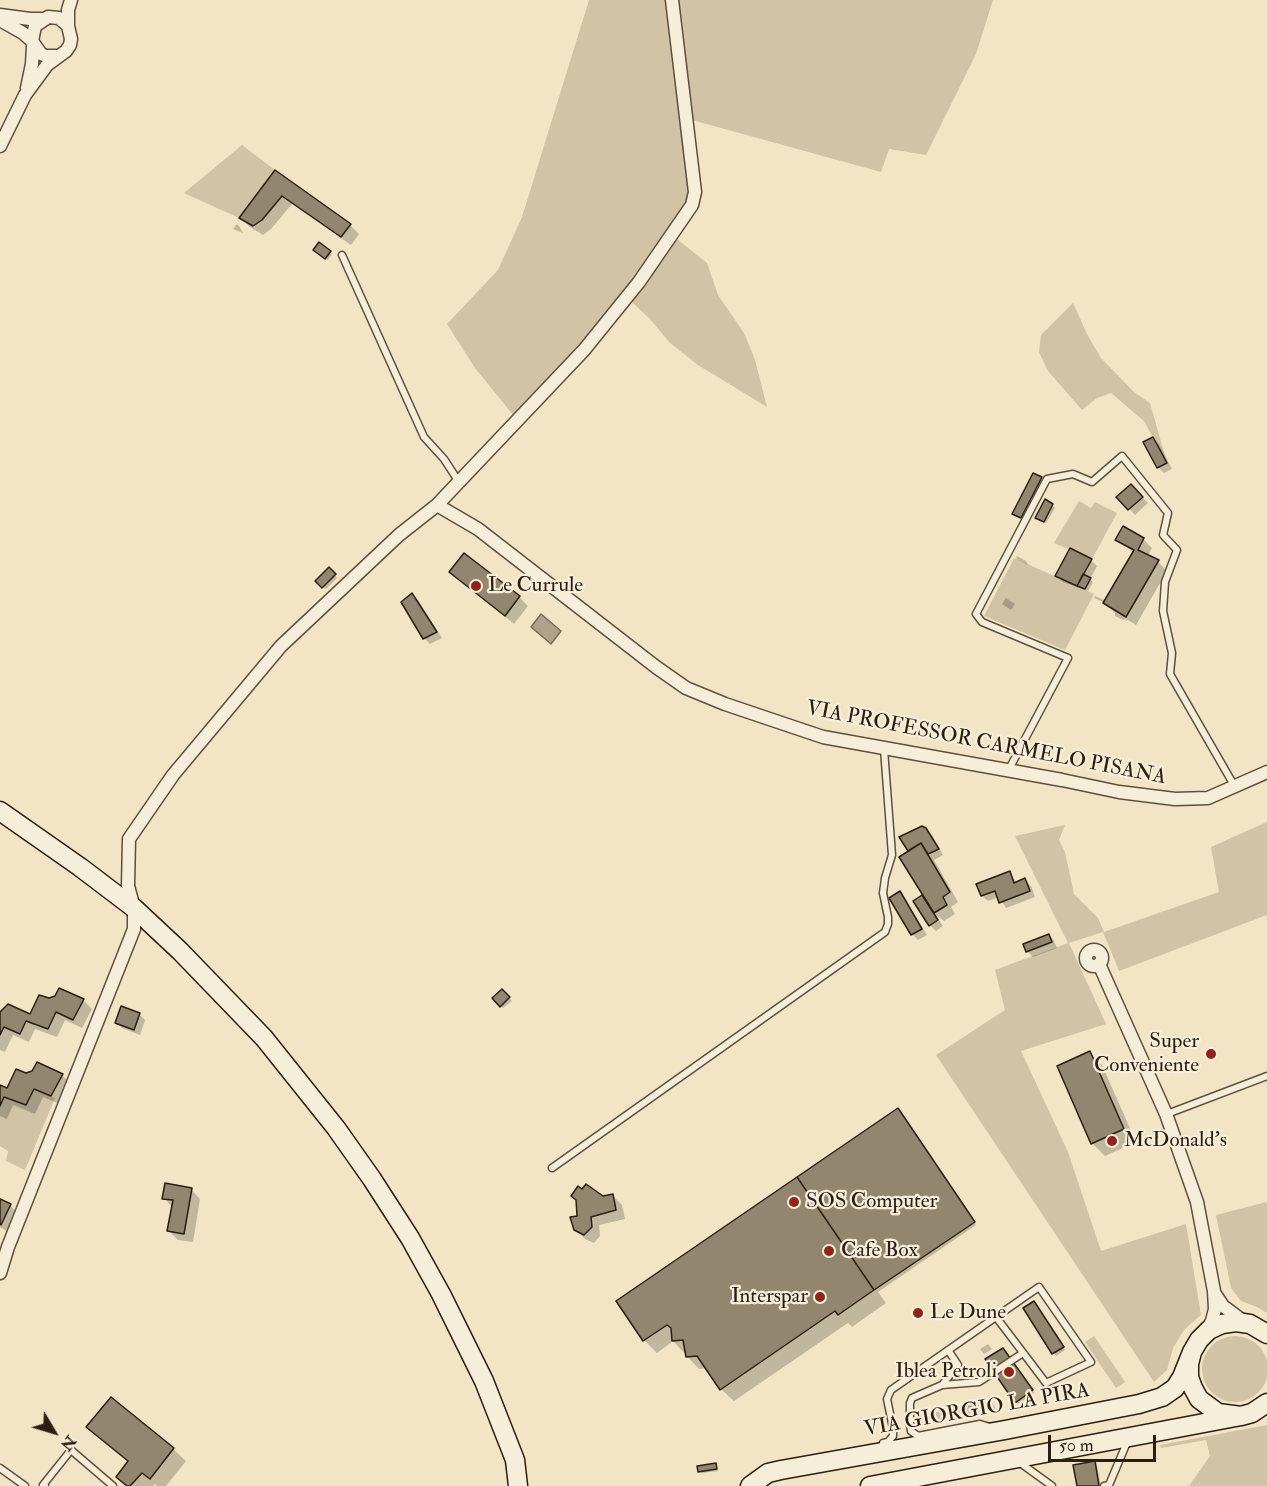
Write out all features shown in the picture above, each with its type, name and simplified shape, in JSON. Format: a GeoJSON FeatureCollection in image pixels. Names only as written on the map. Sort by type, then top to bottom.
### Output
{"type":"FeatureCollection","features":[{"type":"Feature","properties":{"kind":"main road"},"geometry":{"type":"LineString","coordinates":[[0,811],[134,908],[203,972],[264,1038],[336,1128],[410,1238],[441,1294],[484,1381],[514,1460],[518,1486]]}},
{"type":"Feature","properties":{"kind":"main road"},"geometry":{"type":"LineString","coordinates":[[1257,1411],[1218,1413],[1200,1399],[1193,1388],[1189,1364],[1197,1345],[1209,1330],[1222,1324],[1236,1322],[1262,1330]]}},
{"type":"Feature","properties":{"kind":"main road","name":"VIA GIORGIO LA PIRA"},"geometry":{"type":"LineString","coordinates":[[750,1486],[768,1473],[781,1470],[1005,1430],[1139,1404],[1162,1397],[1175,1388],[1197,1345]]}},
{"type":"Feature","properties":{"kind":"main road"},"geometry":{"type":"LineString","coordinates":[[870,1486],[1257,1411]]}},
{"type":"Feature","properties":{"kind":"main road"},"geometry":{"type":"LineString","coordinates":[[514,1460],[533,1486]]}},
{"type":"Feature","properties":{"kind":"street"},"geometry":{"type":"LineString","coordinates":[[25,95],[32,64],[34,26],[65,0]]}},
{"type":"Feature","properties":{"kind":"street"},"geometry":{"type":"LineString","coordinates":[[0,147],[25,95],[47,65],[66,51],[70,45],[68,10],[71,0]]}},
{"type":"Feature","properties":{"kind":"street"},"geometry":{"type":"LineString","coordinates":[[0,1273],[4,1245],[134,929],[134,908],[128,886],[129,839],[173,775],[281,646],[399,535],[437,505],[584,350],[639,282],[692,205],[695,192],[672,0]]}},
{"type":"Feature","properties":{"kind":"street"},"geometry":{"type":"LineString","coordinates":[[0,15],[30,19],[59,18],[68,26]]}},
{"type":"Feature","properties":{"kind":"street"},"geometry":{"type":"LineString","coordinates":[[0,20],[23,33],[41,54],[57,56]]}},
{"type":"Feature","properties":{"kind":"street","name":"VIA PROFESSOR CARMELO PISANA"},"geometry":{"type":"LineString","coordinates":[[437,505],[478,529],[656,668],[686,688],[725,704],[823,737],[1119,792],[1175,799],[1208,798],[1267,772]]}},
{"type":"Feature","properties":{"kind":"street"},"geometry":{"type":"LineString","coordinates":[[1100,964],[1166,1114],[1197,1202],[1214,1291],[1214,1315],[1197,1345]]}},
{"type":"Feature","properties":{"kind":"street"},"geometry":{"type":"LineString","coordinates":[[1214,1291],[1223,1306],[1232,1314],[1262,1330]]}},
{"type":"Feature","properties":{"kind":"lane"},"geometry":{"type":"LineString","coordinates":[[342,255],[424,437],[444,459],[459,482]]}},
{"type":"Feature","properties":{"kind":"lane"},"geometry":{"type":"LineString","coordinates":[[1008,771],[1068,658],[982,622],[976,614],[1047,479],[1073,474],[1092,482],[1122,456],[1168,513],[1163,535],[1177,550],[1165,582],[1163,602],[1172,653],[1170,674],[1235,787]]}},
{"type":"Feature","properties":{"kind":"lane"},"geometry":{"type":"LineString","coordinates":[[552,1168],[885,932],[888,917],[883,893],[892,855],[884,748]]}},
{"type":"Feature","properties":{"kind":"lane"},"geometry":{"type":"LineString","coordinates":[[1166,1114],[1267,1076]]}},
{"type":"Feature","properties":{"kind":"lane"},"geometry":{"type":"LineString","coordinates":[[877,1444],[888,1442],[893,1436],[888,1399],[891,1390],[1039,1287],[1091,1362],[1046,1383],[996,1317]]}},
{"type":"Feature","properties":{"kind":"lane"},"geometry":{"type":"LineString","coordinates":[[942,1385],[958,1365],[948,1350]]}},
{"type":"Feature","properties":{"kind":"lane"},"geometry":{"type":"LineString","coordinates":[[1005,1430],[980,1424],[918,1436],[914,1434],[910,1425],[912,1398],[942,1385],[979,1382],[1023,1353]]}},
{"type":"Feature","properties":{"kind":"lane"},"geometry":{"type":"LineString","coordinates":[[1104,1486],[1110,1485],[1130,1436]]}},
{"type":"Feature","properties":{"kind":"lane"},"geometry":{"type":"LineString","coordinates":[[33,1486],[44,1485],[71,1450],[113,1486]]}},
{"type":"Feature","properties":{"kind":"lane"},"geometry":{"type":"LineString","coordinates":[[781,1470],[823,1454]]}},
{"type":"Feature","properties":{"kind":"lane"},"geometry":{"type":"LineString","coordinates":[[1014,1458],[1052,1486]]}},
{"type":"Feature","properties":{"kind":"lane"},"geometry":{"type":"LineString","coordinates":[[0,1468],[25,1486]]}},
{"type":"Feature","properties":{"kind":"shaded area"},"geometry":{"type":"Polygon","coordinates":[[[589,0],[666,0],[689,186],[688,198],[686,207],[641,270],[599,322],[514,416],[475,368],[447,324],[498,270],[522,217],[589,0]]]}},
{"type":"Feature","properties":{"kind":"shaded area"},"geometry":{"type":"Polygon","coordinates":[[[677,0],[993,0],[976,54],[926,155],[889,149],[881,172],[692,120],[677,0]]]}},
{"type":"Feature","properties":{"kind":"shaded area"},"geometry":{"type":"Polygon","coordinates":[[[242,145],[275,170],[239,218],[184,193],[242,145]]]}},
{"type":"Feature","properties":{"kind":"shaded area"},"geometry":{"type":"Polygon","coordinates":[[[677,239],[707,263],[718,295],[744,333],[755,360],[767,407],[698,365],[670,343],[632,302],[677,239]]]}},
{"type":"Feature","properties":{"kind":"shaded area"},"geometry":{"type":"Polygon","coordinates":[[[1073,303],[1101,358],[1134,392],[1150,403],[1167,463],[1144,421],[1111,393],[1097,398],[1082,410],[1048,371],[1039,352],[1041,335],[1073,303]]]}},
{"type":"Feature","properties":{"kind":"shaded area"},"geometry":{"type":"Polygon","coordinates":[[[1079,501],[1091,508],[1095,502],[1117,513],[1092,559],[1054,543],[1079,501]]]}},
{"type":"Feature","properties":{"kind":"shaded area"},"geometry":{"type":"Polygon","coordinates":[[[1014,558],[1094,594],[1065,650],[984,616],[1014,558]]]}},
{"type":"Feature","properties":{"kind":"shaded area"},"geometry":{"type":"Polygon","coordinates":[[[541,614],[561,631],[551,644],[531,627],[541,614]]]}},
{"type":"Feature","properties":{"kind":"shaded area"},"geometry":{"type":"Polygon","coordinates":[[[1267,822],[1267,915],[1119,971],[1103,932],[1069,943],[1106,1024],[1021,1051],[1068,1152],[1101,1251],[1186,1224],[1201,1315],[1184,1330],[1173,1348],[1167,1370],[1154,1382],[936,1055],[1005,1010],[995,970],[1068,943],[1015,836],[1065,825],[1059,840],[1065,852],[1074,894],[1098,918],[1104,932],[1219,892],[1211,847],[1267,822]]]}},
{"type":"Feature","properties":{"kind":"shaded area"},"geometry":{"type":"Polygon","coordinates":[[[34,1089],[55,1098],[25,1170],[6,1161],[8,1151],[0,1146],[0,1106],[4,1097],[26,1105],[34,1089]]]}},
{"type":"Feature","properties":{"kind":"shaded area"},"geometry":{"type":"Polygon","coordinates":[[[1267,1202],[1267,1313],[1241,1301],[1231,1288],[1216,1215],[1267,1202]]]}},
{"type":"Feature","properties":{"kind":"shaded area"},"geometry":{"type":"Polygon","coordinates":[[[1094,1336],[1125,1382],[1116,1388],[1085,1342],[1094,1336]]]}},
{"type":"Feature","properties":{"kind":"shaded area"},"geometry":{"type":"Polygon","coordinates":[[[1235,1336],[1248,1339],[1258,1346],[1265,1356],[1268,1369],[1265,1382],[1258,1392],[1248,1399],[1235,1402],[1222,1399],[1212,1392],[1205,1382],[1202,1369],[1205,1356],[1212,1346],[1222,1339],[1235,1336]]]}},
{"type":"Feature","properties":{"kind":"shaded area"},"geometry":{"type":"Polygon","coordinates":[[[992,1402],[996,1409],[920,1424],[920,1415],[992,1402]]]}},
{"type":"Feature","properties":{"kind":"shaded area"},"geometry":{"type":"Polygon","coordinates":[[[1267,1425],[1267,1486],[1189,1486],[1210,1456],[1206,1440],[1161,1448],[1160,1445],[1267,1425]]]}},
{"type":"Feature","properties":{"kind":"building"},"geometry":{"type":"Polygon","coordinates":[[[275,170],[351,224],[341,237],[282,196],[262,220],[253,226],[239,218],[275,170]]]}},
{"type":"Feature","properties":{"kind":"building"},"geometry":{"type":"Polygon","coordinates":[[[319,242],[331,251],[325,259],[313,250],[319,242]]]}},
{"type":"Feature","properties":{"kind":"building"},"geometry":{"type":"Polygon","coordinates":[[[1153,437],[1167,463],[1157,468],[1143,442],[1153,437]]]}},
{"type":"Feature","properties":{"kind":"building"},"geometry":{"type":"Polygon","coordinates":[[[1033,473],[1042,477],[1021,518],[1012,514],[1033,473]]]}},
{"type":"Feature","properties":{"kind":"building"},"geometry":{"type":"Polygon","coordinates":[[[1131,484],[1143,497],[1128,510],[1116,497],[1131,484]]]}},
{"type":"Feature","properties":{"kind":"building"},"geometry":{"type":"Polygon","coordinates":[[[1045,499],[1053,504],[1044,522],[1035,518],[1045,499]]]}},
{"type":"Feature","properties":{"kind":"building"},"geometry":{"type":"Polygon","coordinates":[[[1123,526],[1144,538],[1138,550],[1159,560],[1126,617],[1103,603],[1134,550],[1115,540],[1123,526]]]}},
{"type":"Feature","properties":{"kind":"building"},"geometry":{"type":"Polygon","coordinates":[[[1070,548],[1092,559],[1077,586],[1055,576],[1070,548]]]}},
{"type":"Feature","properties":{"kind":"building"},"geometry":{"type":"Polygon","coordinates":[[[464,553],[520,596],[505,616],[449,572],[464,553]]]}},
{"type":"Feature","properties":{"kind":"building"},"geometry":{"type":"Polygon","coordinates":[[[329,567],[336,574],[322,588],[315,581],[329,567]]]}},
{"type":"Feature","properties":{"kind":"building"},"geometry":{"type":"Polygon","coordinates":[[[1083,574],[1091,578],[1085,589],[1077,586],[1083,574]]]}},
{"type":"Feature","properties":{"kind":"building"},"geometry":{"type":"Polygon","coordinates":[[[412,593],[437,632],[423,639],[401,602],[412,593]]]}},
{"type":"Feature","properties":{"kind":"building"},"geometry":{"type":"Polygon","coordinates":[[[922,826],[926,828],[939,849],[928,854],[921,843],[908,851],[899,837],[922,826]]]}},
{"type":"Feature","properties":{"kind":"building"},"geometry":{"type":"Polygon","coordinates":[[[921,843],[950,892],[943,897],[947,905],[934,913],[899,857],[921,843]]]}},
{"type":"Feature","properties":{"kind":"building"},"geometry":{"type":"Polygon","coordinates":[[[1010,871],[1014,883],[1025,878],[1030,891],[999,903],[995,891],[981,896],[976,884],[1010,871]]]}},
{"type":"Feature","properties":{"kind":"building"},"geometry":{"type":"Polygon","coordinates":[[[900,891],[922,929],[911,935],[889,898],[900,891]]]}},
{"type":"Feature","properties":{"kind":"building"},"geometry":{"type":"Polygon","coordinates":[[[922,895],[938,920],[929,926],[913,901],[922,895]]]}},
{"type":"Feature","properties":{"kind":"building"},"geometry":{"type":"Polygon","coordinates":[[[1049,934],[1052,942],[1026,952],[1023,944],[1049,934]]]}},
{"type":"Feature","properties":{"kind":"building"},"geometry":{"type":"Polygon","coordinates":[[[59,988],[84,999],[73,1020],[56,1012],[48,1029],[26,1021],[20,1034],[4,1027],[0,1035],[0,1012],[8,1004],[30,1014],[39,995],[49,998],[55,996],[59,988]]]}},
{"type":"Feature","properties":{"kind":"building"},"geometry":{"type":"Polygon","coordinates":[[[502,989],[510,997],[500,1007],[492,998],[502,989]]]}},
{"type":"Feature","properties":{"kind":"building"},"geometry":{"type":"Polygon","coordinates":[[[121,1006],[140,1013],[134,1030],[115,1023],[121,1006]]]}},
{"type":"Feature","properties":{"kind":"building"},"geometry":{"type":"Polygon","coordinates":[[[1090,1051],[1124,1129],[1091,1144],[1057,1066],[1090,1051]]]}},
{"type":"Feature","properties":{"kind":"building"},"geometry":{"type":"Polygon","coordinates":[[[37,1062],[63,1074],[51,1096],[34,1089],[26,1105],[4,1097],[0,1106],[0,1085],[7,1088],[16,1069],[26,1073],[32,1071],[37,1062]]]}},
{"type":"Feature","properties":{"kind":"building"},"geometry":{"type":"Polygon","coordinates":[[[898,1108],[975,1222],[874,1290],[797,1177],[898,1108]]]}},
{"type":"Feature","properties":{"kind":"building"},"geometry":{"type":"Polygon","coordinates":[[[797,1177],[874,1290],[838,1315],[835,1311],[720,1390],[697,1356],[686,1357],[683,1340],[672,1341],[671,1328],[667,1325],[643,1341],[616,1301],[797,1177]]]}},
{"type":"Feature","properties":{"kind":"building"},"geometry":{"type":"Polygon","coordinates":[[[165,1183],[192,1188],[184,1234],[167,1231],[173,1200],[162,1199],[165,1183]]]}},
{"type":"Feature","properties":{"kind":"building"},"geometry":{"type":"Polygon","coordinates":[[[586,1184],[603,1196],[613,1194],[616,1210],[591,1217],[592,1227],[584,1235],[574,1230],[570,1217],[577,1216],[576,1200],[571,1196],[578,1186],[582,1189],[586,1184]]]}},
{"type":"Feature","properties":{"kind":"building"},"geometry":{"type":"Polygon","coordinates":[[[0,1199],[11,1204],[1,1225],[0,1224],[0,1199]]]}},
{"type":"Feature","properties":{"kind":"building"},"geometry":{"type":"Polygon","coordinates":[[[1034,1301],[1064,1347],[1052,1354],[1023,1308],[1034,1301]]]}},
{"type":"Feature","properties":{"kind":"building"},"geometry":{"type":"Polygon","coordinates":[[[1003,1348],[1033,1390],[1015,1403],[985,1359],[1003,1348]]]}},
{"type":"Feature","properties":{"kind":"building"},"geometry":{"type":"Polygon","coordinates":[[[111,1397],[174,1448],[150,1479],[142,1473],[130,1486],[116,1477],[128,1461],[86,1427],[111,1397]]]}},
{"type":"Feature","properties":{"kind":"building"},"geometry":{"type":"Polygon","coordinates":[[[1095,1461],[1099,1486],[1077,1486],[1073,1465],[1095,1461]]]}},
{"type":"Feature","properties":{"kind":"building"},"geometry":{"type":"Polygon","coordinates":[[[716,1463],[717,1469],[698,1472],[697,1466],[716,1463]]]}},
{"type":"Feature","properties":{"kind":"place","name":"Le Currule"},"geometry":{"type":"Point","coordinates":[476,586]}},
{"type":"Feature","properties":{"kind":"place","name":"Super Conveniente"},"geometry":{"type":"Point","coordinates":[1211,1054]}},
{"type":"Feature","properties":{"kind":"place","name":"McDonald's"},"geometry":{"type":"Point","coordinates":[1112,1141]}},
{"type":"Feature","properties":{"kind":"place","name":"SOS Computer"},"geometry":{"type":"Point","coordinates":[794,1202]}},
{"type":"Feature","properties":{"kind":"place","name":"Cafe Box"},"geometry":{"type":"Point","coordinates":[829,1251]}},
{"type":"Feature","properties":{"kind":"place","name":"Interspar"},"geometry":{"type":"Point","coordinates":[820,1297]}},
{"type":"Feature","properties":{"kind":"place","name":"Le Dune"},"geometry":{"type":"Point","coordinates":[918,1313]}},
{"type":"Feature","properties":{"kind":"place","name":"Iblea Petroli"},"geometry":{"type":"Point","coordinates":[1009,1372]}}]}
